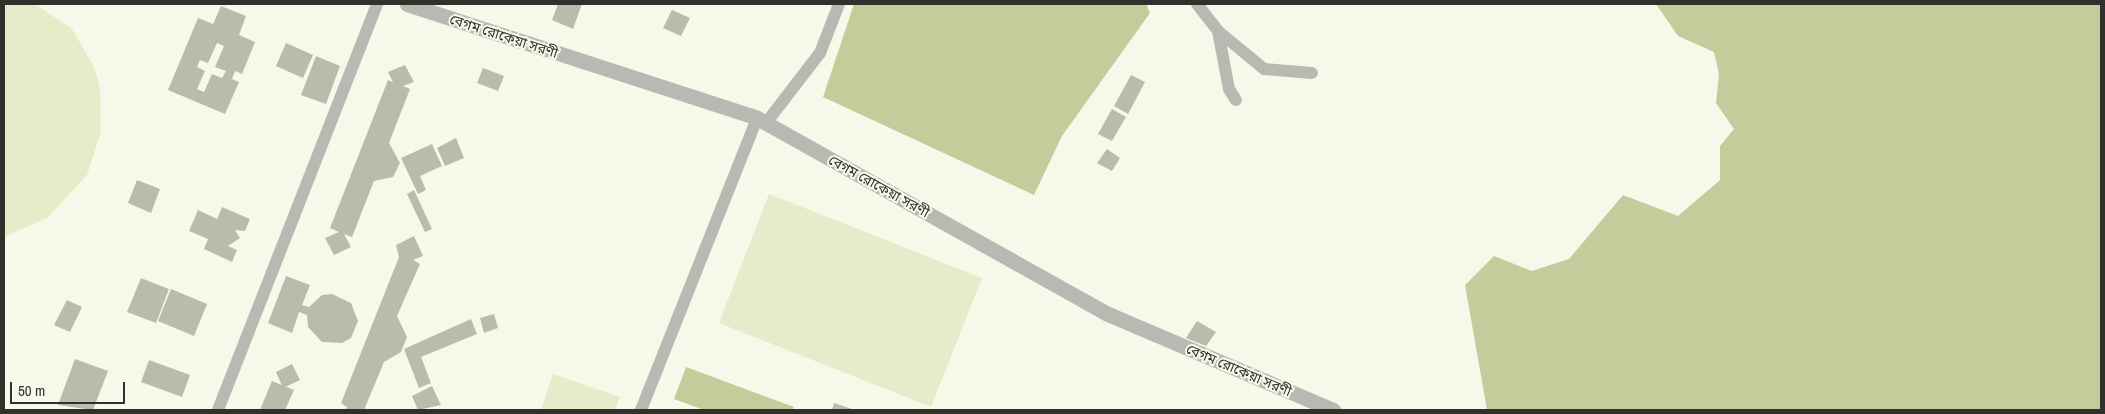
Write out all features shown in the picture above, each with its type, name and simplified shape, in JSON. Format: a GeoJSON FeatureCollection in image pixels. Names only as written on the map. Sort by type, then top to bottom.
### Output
{"type":"FeatureCollection","features":[{"type":"Feature","properties":{"kind":"street"},"geometry":{"type":"LineString","coordinates":[[218,410],[377,4]]}},
{"type":"Feature","properties":{"kind":"street","name":"বেগম রোকেয়া সরণী"},"geometry":{"type":"LineString","coordinates":[[407,4],[761,120],[1108,314],[1333,410]]}},
{"type":"Feature","properties":{"kind":"street"},"geometry":{"type":"LineString","coordinates":[[640,410],[761,120],[820,53],[840,4]]}},
{"type":"Feature","properties":{"kind":"street"},"geometry":{"type":"LineString","coordinates":[[1197,4],[1218,31],[1264,69],[1312,72]]}},
{"type":"Feature","properties":{"kind":"street"},"geometry":{"type":"LineString","coordinates":[[1218,31],[1229,88],[1236,100]]}},
{"type":"Feature","properties":{"kind":"shaded area"},"geometry":{"type":"Polygon","coordinates":[[[4,4],[35,4],[72,29],[94,67],[100,88],[101,132],[87,175],[47,218],[4,237],[4,4]]]}},
{"type":"Feature","properties":{"kind":"shaded area"},"geometry":{"type":"Polygon","coordinates":[[[854,4],[1146,4],[1150,13],[1062,136],[1034,195],[823,97],[854,4]]]}},
{"type":"Feature","properties":{"kind":"shaded area"},"geometry":{"type":"Polygon","coordinates":[[[1656,4],[2101,4],[2101,410],[1487,410],[1465,285],[1494,256],[1532,271],[1569,259],[1623,195],[1678,216],[1720,180],[1720,146],[1734,129],[1716,103],[1719,74],[1714,52],[1678,36],[1656,4]]]}},
{"type":"Feature","properties":{"kind":"shaded area"},"geometry":{"type":"Polygon","coordinates":[[[769,194],[982,278],[931,407],[719,323],[769,194]]]}},
{"type":"Feature","properties":{"kind":"shaded area"},"geometry":{"type":"Polygon","coordinates":[[[686,367],[794,407],[792,410],[704,410],[674,399],[686,367]]]}},
{"type":"Feature","properties":{"kind":"shaded area"},"geometry":{"type":"Polygon","coordinates":[[[553,374],[620,397],[615,410],[541,410],[553,374]]]}},
{"type":"Feature","properties":{"kind":"building"},"geometry":{"type":"Polygon","coordinates":[[[558,4],[582,4],[573,29],[552,20],[558,4]]]}},
{"type":"Feature","properties":{"kind":"building"},"geometry":{"type":"Polygon","coordinates":[[[221,6],[246,16],[239,35],[255,42],[242,74],[235,71],[232,79],[239,82],[225,114],[168,90],[198,18],[213,24],[221,6]],[[217,43],[208,63],[200,60],[197,67],[205,71],[197,89],[204,92],[212,74],[222,78],[226,71],[215,67],[224,46],[217,43]]]}},
{"type":"Feature","properties":{"kind":"building"},"geometry":{"type":"Polygon","coordinates":[[[672,10],[690,18],[681,36],[663,28],[672,10]]]}},
{"type":"Feature","properties":{"kind":"building"},"geometry":{"type":"Polygon","coordinates":[[[286,43],[313,55],[303,78],[276,66],[286,43]]]}},
{"type":"Feature","properties":{"kind":"building"},"geometry":{"type":"Polygon","coordinates":[[[316,56],[340,66],[326,104],[301,95],[316,56]]]}},
{"type":"Feature","properties":{"kind":"building"},"geometry":{"type":"Polygon","coordinates":[[[405,65],[414,82],[403,86],[410,89],[389,143],[400,163],[393,177],[374,181],[352,237],[344,234],[351,247],[334,255],[325,238],[339,232],[330,228],[388,80],[393,82],[388,72],[405,65]]]}},
{"type":"Feature","properties":{"kind":"building"},"geometry":{"type":"Polygon","coordinates":[[[483,68],[504,76],[498,91],[477,83],[483,68]]]}},
{"type":"Feature","properties":{"kind":"building"},"geometry":{"type":"Polygon","coordinates":[[[1131,75],[1145,82],[1128,114],[1114,106],[1131,75]]]}},
{"type":"Feature","properties":{"kind":"building"},"geometry":{"type":"Polygon","coordinates":[[[1112,109],[1126,117],[1112,141],[1098,134],[1112,109]]]}},
{"type":"Feature","properties":{"kind":"building"},"geometry":{"type":"Polygon","coordinates":[[[456,138],[464,158],[445,166],[437,148],[456,138]]]}},
{"type":"Feature","properties":{"kind":"building"},"geometry":{"type":"Polygon","coordinates":[[[432,144],[442,166],[420,176],[426,190],[418,194],[401,158],[432,144]]]}},
{"type":"Feature","properties":{"kind":"building"},"geometry":{"type":"Polygon","coordinates":[[[1107,149],[1120,158],[1112,171],[1097,163],[1107,149]]]}},
{"type":"Feature","properties":{"kind":"building"},"geometry":{"type":"Polygon","coordinates":[[[137,180],[160,189],[151,213],[128,203],[137,180]]]}},
{"type":"Feature","properties":{"kind":"building"},"geometry":{"type":"Polygon","coordinates":[[[414,190],[432,229],[425,232],[407,194],[414,190]]]}},
{"type":"Feature","properties":{"kind":"building"},"geometry":{"type":"Polygon","coordinates":[[[222,207],[250,219],[245,231],[235,230],[240,238],[228,246],[237,250],[232,262],[204,249],[208,239],[189,231],[198,210],[217,219],[222,207]]]}},
{"type":"Feature","properties":{"kind":"building"},"geometry":{"type":"Polygon","coordinates":[[[414,236],[423,256],[413,260],[420,264],[397,316],[407,337],[401,352],[384,362],[364,410],[341,410],[348,408],[341,403],[399,257],[396,245],[414,236]]]}},
{"type":"Feature","properties":{"kind":"building"},"geometry":{"type":"Polygon","coordinates":[[[286,276],[310,285],[302,305],[309,307],[322,295],[332,294],[351,303],[358,321],[351,338],[342,343],[322,342],[308,327],[307,315],[299,312],[292,333],[268,323],[286,276]]]}},
{"type":"Feature","properties":{"kind":"building"},"geometry":{"type":"Polygon","coordinates":[[[141,278],[169,289],[156,323],[127,312],[141,278]]]}},
{"type":"Feature","properties":{"kind":"building"},"geometry":{"type":"Polygon","coordinates":[[[171,289],[207,304],[194,336],[158,321],[171,289]]]}},
{"type":"Feature","properties":{"kind":"building"},"geometry":{"type":"Polygon","coordinates":[[[67,300],[82,307],[70,332],[54,325],[67,300]]]}},
{"type":"Feature","properties":{"kind":"building"},"geometry":{"type":"Polygon","coordinates":[[[494,314],[498,328],[484,333],[480,318],[494,314]]]}},
{"type":"Feature","properties":{"kind":"building"},"geometry":{"type":"Polygon","coordinates":[[[471,319],[477,334],[421,357],[431,383],[419,388],[404,349],[471,319]]]}},
{"type":"Feature","properties":{"kind":"building"},"geometry":{"type":"Polygon","coordinates":[[[1197,321],[1216,332],[1206,346],[1186,338],[1197,321]]]}},
{"type":"Feature","properties":{"kind":"building"},"geometry":{"type":"Polygon","coordinates":[[[75,359],[108,371],[93,410],[58,405],[75,359]]]}},
{"type":"Feature","properties":{"kind":"building"},"geometry":{"type":"Polygon","coordinates":[[[149,360],[190,375],[182,397],[141,382],[149,360]]]}},
{"type":"Feature","properties":{"kind":"building"},"geometry":{"type":"Polygon","coordinates":[[[292,364],[300,380],[283,388],[276,372],[292,364]]]}},
{"type":"Feature","properties":{"kind":"building"},"geometry":{"type":"Polygon","coordinates":[[[272,381],[294,390],[285,410],[260,410],[272,381]]]}},
{"type":"Feature","properties":{"kind":"building"},"geometry":{"type":"Polygon","coordinates":[[[432,386],[441,405],[418,410],[412,396],[432,386]]]}},
{"type":"Feature","properties":{"kind":"building"},"geometry":{"type":"Polygon","coordinates":[[[834,403],[852,409],[832,410],[834,403]]]}}]}
